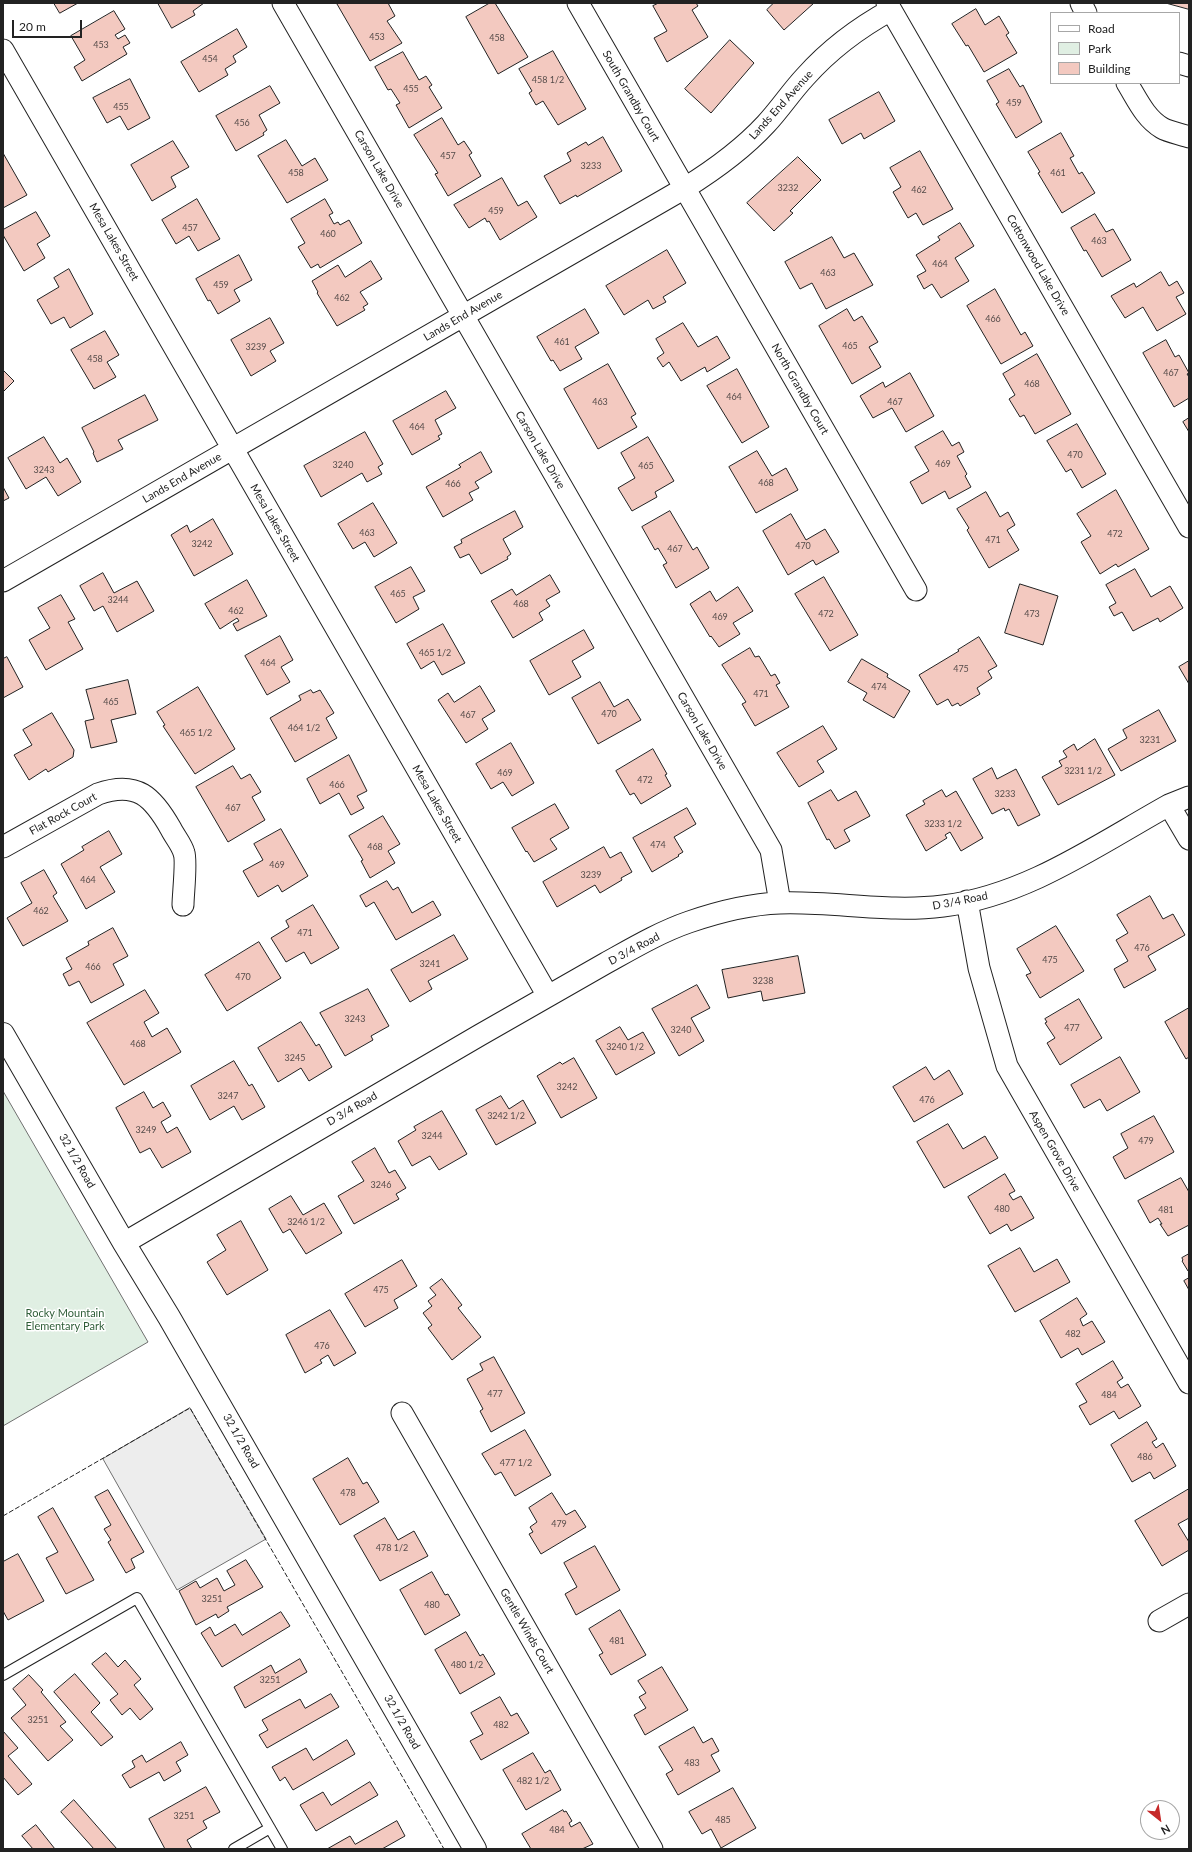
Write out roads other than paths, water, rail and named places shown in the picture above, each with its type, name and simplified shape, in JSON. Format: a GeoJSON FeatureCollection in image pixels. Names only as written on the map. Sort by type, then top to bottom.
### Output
{"type":"FeatureCollection","features":[{"type":"Feature","properties":{"kind":"street","name":"Carson Lake Drive"},"geometry":{"type":"LineString","coordinates":[[283,3],[771,850],[780,903]]}},
{"type":"Feature","properties":{"kind":"street","name":"South Grandby Court"},"geometry":{"type":"LineString","coordinates":[[578,3],[685,188]]}},
{"type":"Feature","properties":{"kind":"street"},"geometry":{"type":"LineString","coordinates":[[1081,3],[1086,12]]}},
{"type":"Feature","properties":{"kind":"street","name":"Lands End Avenue"},"geometry":{"type":"LineString","coordinates":[[3,581],[685,188],[716,168],[742,148],[786,103],[804,78],[840,42],[889,7]]}},
{"type":"Feature","properties":{"kind":"street","name":"Cottonwood Lake Drive"},"geometry":{"type":"LineString","coordinates":[[889,7],[1189,527]]}},
{"type":"Feature","properties":{"kind":"street","name":"Mesa Lakes Street"},"geometry":{"type":"LineString","coordinates":[[3,50],[548,996]]}},
{"type":"Feature","properties":{"kind":"street"},"geometry":{"type":"LineString","coordinates":[[1128,84],[1143,110],[1152,121],[1163,129],[1189,136]]}},
{"type":"Feature","properties":{"kind":"street","name":"North Grandby Court"},"geometry":{"type":"LineString","coordinates":[[685,188],[916,590]]}},
{"type":"Feature","properties":{"kind":"street","name":"Flat Rock Court"},"geometry":{"type":"LineString","coordinates":[[3,847],[98,794],[109,790],[133,790],[145,795],[154,803],[162,813],[185,854],[183,905]]}},
{"type":"Feature","properties":{"kind":"street","name":"D 3/4 Road"},"geometry":{"type":"LineString","coordinates":[[124,1243],[548,996],[658,935],[718,913],[780,903],[904,908],[942,906],[967,902],[1018,887],[1050,873],[1169,804],[1189,797]]}},
{"type":"Feature","properties":{"kind":"street"},"geometry":{"type":"LineString","coordinates":[[1169,804],[1189,838]]}},
{"type":"Feature","properties":{"kind":"street","name":"Aspen Grove Drive"},"geometry":{"type":"LineString","coordinates":[[967,902],[979,968],[1006,1066],[1189,1383]]}},
{"type":"Feature","properties":{"kind":"street","name":"32 1/2 Road"},"geometry":{"type":"LineString","coordinates":[[3,1034],[124,1243],[169,1317],[475,1849]]}},
{"type":"Feature","properties":{"kind":"street","name":"Gentle Winds Court"},"geometry":{"type":"LineString","coordinates":[[402,1413],[652,1849]]}},
{"type":"Feature","properties":{"kind":"street"},"geometry":{"type":"LineString","coordinates":[[1158,1621],[1189,1604]]}},
{"type":"Feature","properties":{"kind":"lane"},"geometry":{"type":"LineString","coordinates":[[3,1674],[137,1598],[282,1849]]}},
{"type":"Feature","properties":{"kind":"lane"},"geometry":{"type":"LineString","coordinates":[[234,1849],[270,1828]]}},
{"type":"Feature","properties":{"kind":"park label","name":"Rocky Mountain Elementary Park"},"geometry":{"type":"Point","coordinates":[65,1319]}}]}
